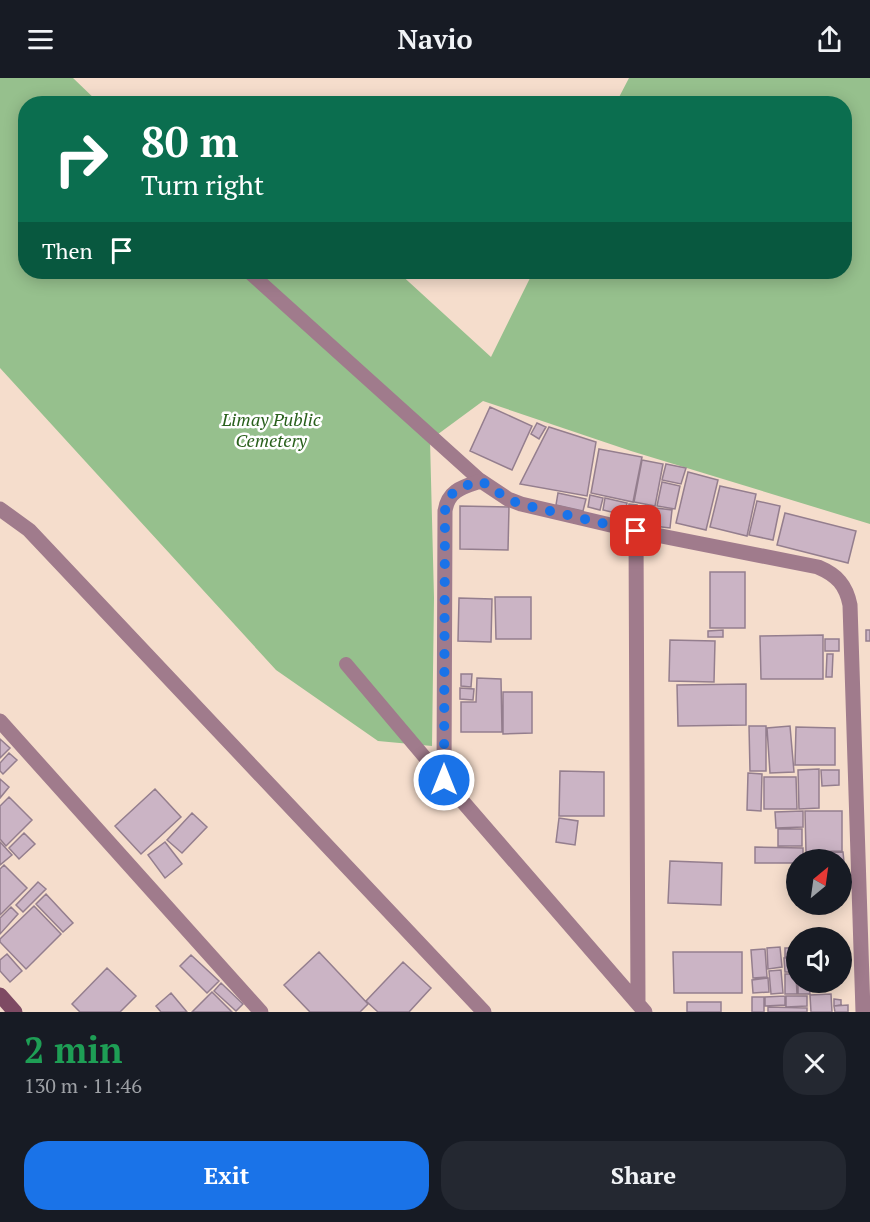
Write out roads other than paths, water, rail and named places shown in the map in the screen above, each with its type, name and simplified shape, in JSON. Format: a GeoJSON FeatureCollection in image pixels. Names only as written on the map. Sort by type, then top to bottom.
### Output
{"type":"FeatureCollection","features":[{"type":"Feature","properties":{"kind":"street"},"geometry":{"type":"LineString","coordinates":[[641,1008],[444,780],[445,511],[446,503],[456,490],[481,481],[520,504],[636,531],[818,567],[830,572],[840,580],[847,592],[850,605],[863,1012]]}},
{"type":"Feature","properties":{"kind":"street"},"geometry":{"type":"LineString","coordinates":[[0,509],[29,530],[484,1012]]}},
{"type":"Feature","properties":{"kind":"street"},"geometry":{"type":"LineString","coordinates":[[636,531],[641,1008]]}},
{"type":"Feature","properties":{"kind":"street"},"geometry":{"type":"LineString","coordinates":[[0,721],[261,1012]]}},
{"type":"Feature","properties":{"kind":"street"},"geometry":{"type":"LineString","coordinates":[[0,995],[15,1012]]}},
{"type":"Feature","properties":{"kind":"lane"},"geometry":{"type":"LineString","coordinates":[[257,279],[481,481]]}},
{"type":"Feature","properties":{"kind":"lane"},"geometry":{"type":"LineString","coordinates":[[346,664],[444,780]]}},
{"type":"Feature","properties":{"kind":"park label","name":"Limay Public Cemetery"},"geometry":{"type":"Point","coordinates":[271,430]}}]}
